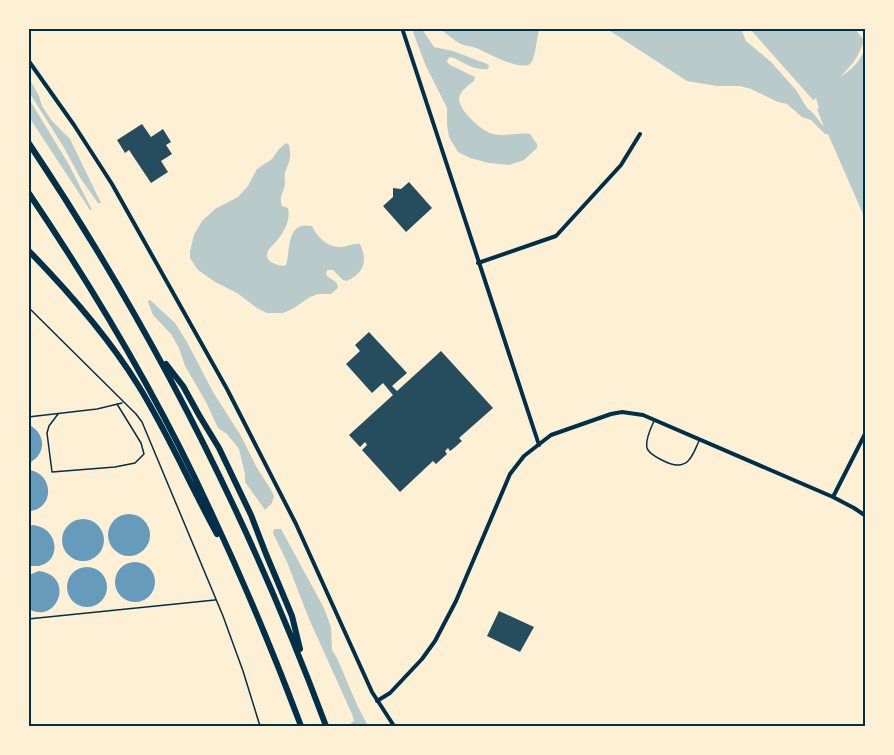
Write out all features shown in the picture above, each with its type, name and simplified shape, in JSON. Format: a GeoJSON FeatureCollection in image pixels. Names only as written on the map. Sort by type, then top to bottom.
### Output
{"type":"FeatureCollection","features":[{"type":"Feature","properties":{"kind":"highway"},"geometry":{"type":"LineString","coordinates":[[28,142],[86,232],[155,350],[202,439],[271,588],[326,726]]}},
{"type":"Feature","properties":{"kind":"highway"},"geometry":{"type":"LineString","coordinates":[[28,192],[82,276],[151,394],[201,491],[271,650],[301,726]]}},
{"type":"Feature","properties":{"kind":"highway"},"geometry":{"type":"LineString","coordinates":[[28,250],[82,307],[127,367],[151,407],[235,566]]}},
{"type":"Feature","properties":{"kind":"highway"},"geometry":{"type":"LineString","coordinates":[[155,350],[183,386],[223,455],[251,514],[291,616],[306,673]]}},
{"type":"Feature","properties":{"kind":"street"},"geometry":{"type":"LineString","coordinates":[[402,28],[539,445]]}},
{"type":"Feature","properties":{"kind":"street"},"geometry":{"type":"LineString","coordinates":[[28,60],[112,184],[227,389],[296,524],[377,701],[394,726]]}},
{"type":"Feature","properties":{"kind":"street"},"geometry":{"type":"LineString","coordinates":[[478,263],[556,236],[621,165],[640,134]]}},
{"type":"Feature","properties":{"kind":"street"},"geometry":{"type":"LineString","coordinates":[[377,701],[398,685],[435,641],[456,601],[508,477],[521,459],[551,435],[611,414],[622,412],[643,415],[833,497],[866,516]]}},
{"type":"Feature","properties":{"kind":"street"},"geometry":{"type":"LineString","coordinates":[[833,497],[866,432]]}},
{"type":"Feature","properties":{"kind":"lane"},"geometry":{"type":"LineString","coordinates":[[28,308],[142,422],[216,600],[243,671],[260,726]]}},
{"type":"Feature","properties":{"kind":"lane"},"geometry":{"type":"LineString","coordinates":[[28,417],[97,409],[123,402]]}},
{"type":"Feature","properties":{"kind":"lane"},"geometry":{"type":"LineString","coordinates":[[58,414],[47,433],[52,472],[115,467],[135,463],[144,454],[141,444],[117,404]]}},
{"type":"Feature","properties":{"kind":"lane"},"geometry":{"type":"LineString","coordinates":[[655,420],[647,439],[648,450],[652,455],[673,465],[687,462],[699,440]]}},
{"type":"Feature","properties":{"kind":"lane"},"geometry":{"type":"LineString","coordinates":[[28,619],[216,600]]}},
{"type":"Feature","properties":{"kind":"shaded area"},"geometry":{"type":"Polygon","coordinates":[[[412,29],[422,29],[434,47],[453,51],[487,64],[488,69],[479,69],[454,58],[448,59],[447,62],[450,65],[475,77],[460,95],[462,108],[472,120],[493,134],[530,134],[537,148],[524,160],[509,165],[489,163],[458,152],[449,137],[447,108],[425,64],[412,29]]]}},
{"type":"Feature","properties":{"kind":"shaded area"},"geometry":{"type":"Polygon","coordinates":[[[440,29],[540,29],[532,61],[525,66],[461,44],[440,29]]]}},
{"type":"Feature","properties":{"kind":"shaded area"},"geometry":{"type":"Polygon","coordinates":[[[607,29],[739,29],[746,41],[771,62],[796,90],[807,108],[824,127],[817,109],[819,108],[816,98],[813,100],[750,29],[855,29],[864,40],[855,60],[840,77],[859,60],[865,45],[865,217],[828,134],[825,134],[811,120],[802,117],[787,104],[751,89],[687,81],[607,29]]]}},
{"type":"Feature","properties":{"kind":"shaded area"},"geometry":{"type":"Polygon","coordinates":[[[29,78],[52,121],[70,139],[101,203],[98,203],[81,179],[29,92],[29,78]]]}},
{"type":"Feature","properties":{"kind":"shaded area"},"geometry":{"type":"Polygon","coordinates":[[[29,99],[68,163],[92,210],[29,117],[29,99]]]}},
{"type":"Feature","properties":{"kind":"shaded area"},"geometry":{"type":"Polygon","coordinates":[[[286,143],[289,145],[290,157],[281,201],[282,206],[288,208],[289,213],[283,232],[268,250],[267,257],[277,265],[286,265],[294,232],[304,226],[312,226],[320,237],[331,245],[340,247],[360,244],[364,261],[361,270],[347,281],[333,270],[326,272],[327,276],[338,285],[338,288],[331,294],[318,294],[310,297],[283,313],[267,313],[198,270],[190,258],[190,251],[194,235],[202,221],[215,209],[238,197],[248,186],[257,169],[272,159],[286,143]]]}},
{"type":"Feature","properties":{"kind":"shaded area"},"geometry":{"type":"Polygon","coordinates":[[[150,300],[175,323],[270,488],[274,496],[272,503],[265,510],[245,482],[239,449],[227,434],[218,428],[171,334],[153,315],[148,302],[150,300]]]}},
{"type":"Feature","properties":{"kind":"shaded area"},"geometry":{"type":"Polygon","coordinates":[[[274,529],[281,529],[324,608],[331,627],[332,650],[368,726],[347,726],[354,721],[352,714],[309,619],[273,533],[274,529]]]}},
{"type":"Feature","properties":{"kind":"water"},"geometry":{"type":"Polygon","coordinates":[[[29,425],[39,434],[42,444],[39,455],[29,463],[29,425]]]}},
{"type":"Feature","properties":{"kind":"water"},"geometry":{"type":"Polygon","coordinates":[[[29,470],[43,478],[48,492],[43,505],[29,511],[29,470]]]}},
{"type":"Feature","properties":{"kind":"water"},"geometry":{"type":"Polygon","coordinates":[[[129,514],[144,520],[150,535],[144,550],[129,556],[114,550],[108,535],[114,520],[129,514]]]}},
{"type":"Feature","properties":{"kind":"water"},"geometry":{"type":"Polygon","coordinates":[[[83,519],[98,525],[104,540],[98,555],[83,561],[68,555],[62,540],[68,525],[83,519]]]}},
{"type":"Feature","properties":{"kind":"water"},"geometry":{"type":"Polygon","coordinates":[[[29,526],[42,527],[48,532],[54,545],[51,558],[39,566],[29,566],[29,526]]]}},
{"type":"Feature","properties":{"kind":"water"},"geometry":{"type":"Polygon","coordinates":[[[135,562],[149,568],[155,582],[149,596],[135,602],[121,596],[115,582],[121,568],[135,562]]]}},
{"type":"Feature","properties":{"kind":"water"},"geometry":{"type":"Polygon","coordinates":[[[87,567],[95,568],[101,573],[106,579],[106,595],[101,601],[95,606],[87,607],[79,606],[73,601],[68,595],[67,587],[68,579],[73,573],[79,568],[87,567]]]}},
{"type":"Feature","properties":{"kind":"water"},"geometry":{"type":"Polygon","coordinates":[[[39,571],[50,575],[57,581],[59,589],[54,605],[48,611],[39,612],[29,609],[29,575],[39,571]]]}},
{"type":"Feature","properties":{"kind":"building"},"geometry":{"type":"Polygon","coordinates":[[[142,124],[151,137],[163,129],[171,142],[166,145],[172,154],[161,161],[168,172],[151,183],[129,150],[125,153],[117,140],[142,124]]]}},
{"type":"Feature","properties":{"kind":"building"},"geometry":{"type":"Polygon","coordinates":[[[409,182],[432,208],[406,232],[383,206],[393,197],[393,188],[401,189],[409,182]]]}},
{"type":"Feature","properties":{"kind":"building"},"geometry":{"type":"Polygon","coordinates":[[[369,332],[407,373],[392,386],[397,391],[441,351],[493,408],[459,438],[462,441],[450,451],[448,448],[445,451],[447,454],[436,464],[433,461],[400,492],[362,450],[367,445],[365,442],[360,447],[349,435],[393,395],[383,383],[372,393],[346,364],[360,351],[355,345],[369,332]]]}},
{"type":"Feature","properties":{"kind":"building"},"geometry":{"type":"Polygon","coordinates":[[[499,611],[534,627],[520,652],[487,636],[499,611]]]}}]}
